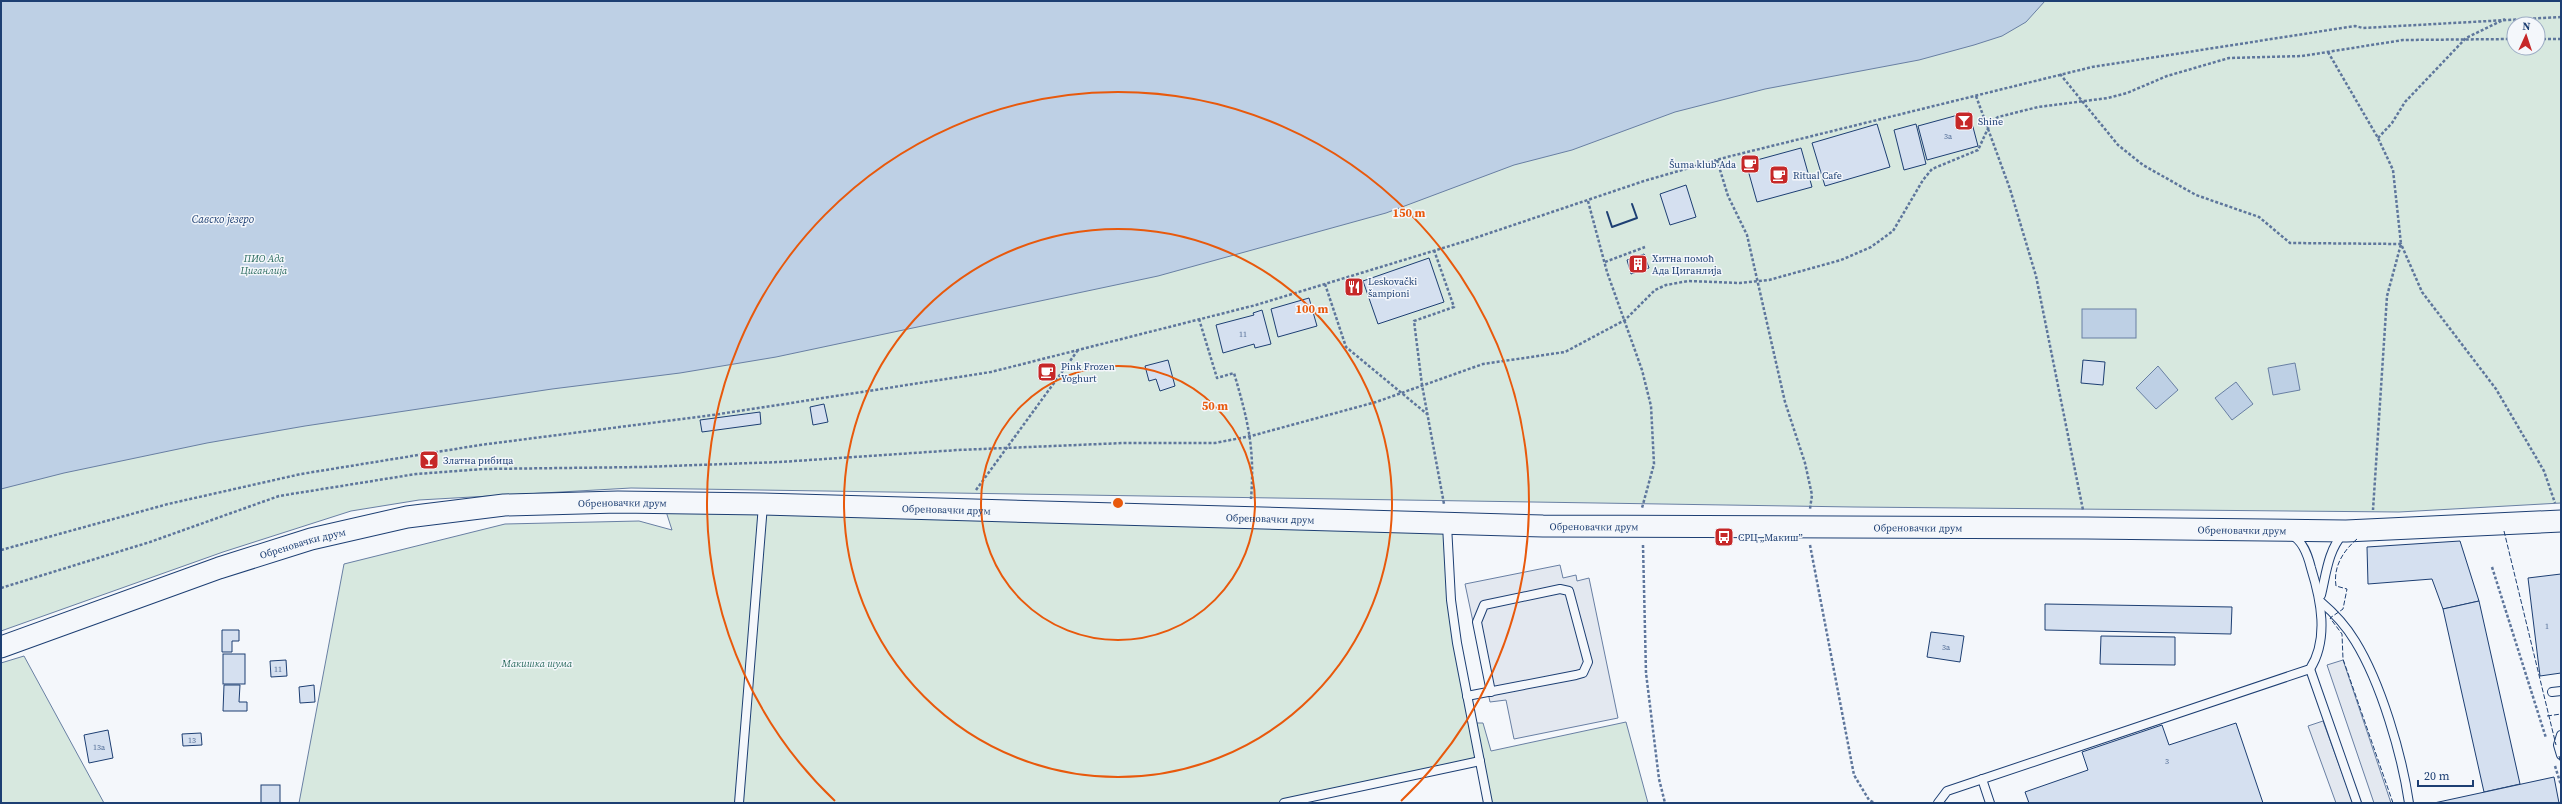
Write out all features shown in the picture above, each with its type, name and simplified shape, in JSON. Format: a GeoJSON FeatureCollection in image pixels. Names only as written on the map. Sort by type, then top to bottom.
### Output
{"type":"FeatureCollection","features":[{"type":"Feature","properties":{"kind":"street","name":"Обреновачки друм"},"geometry":{"type":"LineString","coordinates":[[1,647],[219,568],[311,540],[407,517],[504,505],[618,502],[763,504],[1447,525],[1807,528],[2087,528],[2280,531],[2346,531],[2558,514]]}},
{"type":"Feature","properties":{"kind":"lane"},"geometry":{"type":"LineString","coordinates":[[739,803],[763,504]]}},
{"type":"Feature","properties":{"kind":"lane"},"geometry":{"type":"LineString","coordinates":[[1447,525],[1451,600],[1467,696],[1488,803]]}},
{"type":"Feature","properties":{"kind":"lane"},"geometry":{"type":"LineString","coordinates":[[2280,531],[2295,537],[2303,545],[2320,599],[2335,614],[2355,641],[2371,675],[2406,780],[2409,803]]}},
{"type":"Feature","properties":{"kind":"lane"},"geometry":{"type":"LineString","coordinates":[[1938,803],[1947,791],[2310,669],[2316,660],[2319,645],[2320,599],[2336,542],[2346,531]]}},
{"type":"Feature","properties":{"kind":"lane"},"geometry":{"type":"LineString","coordinates":[[1467,696],[1491,692],[1583,673],[1588,662],[1571,596],[1566,589],[1484,605],[1477,622],[1491,692]]}},
{"type":"Feature","properties":{"kind":"lane"},"geometry":{"type":"LineString","coordinates":[[2310,669],[2357,803]]}},
{"type":"Feature","properties":{"kind":"lane"},"geometry":{"type":"LineString","coordinates":[[2552,692],[2561,691]]}},
{"type":"Feature","properties":{"kind":"lane"},"geometry":{"type":"LineString","coordinates":[[2561,735],[2558,745],[2561,755]]}},
{"type":"Feature","properties":{"kind":"lane"},"geometry":{"type":"LineString","coordinates":[[1284,803],[1480,760]]}},
{"type":"Feature","properties":{"kind":"lane"},"geometry":{"type":"LineString","coordinates":[[1982,780],[1990,803]]}},
{"type":"Feature","properties":{"kind":"path"},"geometry":{"type":"LineString","coordinates":[[2546,17],[2561,17]]}},
{"type":"Feature","properties":{"kind":"path"},"geometry":{"type":"LineString","coordinates":[[1,550],[168,504],[301,474],[480,445],[713,415],[991,372],[1199,319],[1325,284],[1588,201],[1644,181],[1717,160],[2060,74],[2189,50],[2348,27],[2506,18]]}},
{"type":"Feature","properties":{"kind":"path"},"geometry":{"type":"LineString","coordinates":[[2378,138],[2392,123],[2405,102],[2418,87],[2466,38],[2506,19]]}},
{"type":"Feature","properties":{"kind":"path"},"geometry":{"type":"LineString","coordinates":[[1,588],[150,542],[279,496],[416,474],[483,469],[642,468],[1124,443],[1215,443],[1251,436],[1376,402],[1483,364],[1565,352],[1625,320],[1654,290],[1666,285],[1688,281],[1756,281],[1783,277],[1841,260],[1882,240],[1897,226],[1929,172],[1942,164],[1978,150],[1994,119],[2004,115],[2038,107],[2127,93],[2180,72],[2229,58],[2302,56],[2403,40],[2466,38],[2506,39]]}},
{"type":"Feature","properties":{"kind":"path"},"geometry":{"type":"LineString","coordinates":[[2546,39],[2561,39]]}},
{"type":"Feature","properties":{"kind":"path"},"geometry":{"type":"LineString","coordinates":[[2328,52],[2378,138],[2393,170],[2401,244],[2422,292],[2496,389],[2544,471],[2558,514]]}},
{"type":"Feature","properties":{"kind":"path"},"geometry":{"type":"LineString","coordinates":[[2060,74],[2080,101],[2118,145],[2143,165],[2196,195],[2259,217],[2290,243],[2401,244]]}},
{"type":"Feature","properties":{"kind":"path"},"geometry":{"type":"LineString","coordinates":[[1976,96],[2010,188],[2036,276],[2087,528]]}},
{"type":"Feature","properties":{"kind":"path"},"geometry":{"type":"LineString","coordinates":[[1717,160],[1728,196],[1747,234],[1756,281],[1785,402],[1800,444],[1812,495]]}},
{"type":"Feature","properties":{"kind":"path"},"geometry":{"type":"LineString","coordinates":[[1588,201],[1605,262],[1647,386],[1654,438],[1654,464],[1637,526],[1644,546],[1646,673],[1659,779],[1665,803]]}},
{"type":"Feature","properties":{"kind":"path"},"geometry":{"type":"LineString","coordinates":[[2373,509],[2387,296],[2401,244]]}},
{"type":"Feature","properties":{"kind":"path"},"geometry":{"type":"LineString","coordinates":[[1605,262],[1645,248]]}},
{"type":"Feature","properties":{"kind":"path"},"geometry":{"type":"LineString","coordinates":[[1434,250],[1454,307],[1414,321],[1422,385],[1447,525]]}},
{"type":"Feature","properties":{"kind":"path"},"geometry":{"type":"LineString","coordinates":[[1325,284],[1346,347],[1428,415]]}},
{"type":"Feature","properties":{"kind":"path"},"geometry":{"type":"LineString","coordinates":[[1199,319],[1217,378],[1234,373],[1251,436],[1254,464],[1250,518]]}},
{"type":"Feature","properties":{"kind":"path"},"geometry":{"type":"LineString","coordinates":[[964,509],[1006,448],[1079,350]]}},
{"type":"Feature","properties":{"kind":"path"},"geometry":{"type":"LineString","coordinates":[[1807,528],[1854,775],[1869,800],[1875,803]]}},
{"type":"Feature","properties":{"kind":"path"},"geometry":{"type":"LineString","coordinates":[[2492,568],[2547,740]]}},
{"type":"Feature","properties":{"kind":"path"},"geometry":{"type":"LineString","coordinates":[[2554,762],[2561,785]]}},
{"type":"Feature","properties":{"kind":"green space","name":"ПИО Ада Циганлија"},"geometry":{"type":"Polygon","coordinates":[[[1,1],[2561,1],[2561,503],[2399,512],[1854,507],[631,488],[419,500],[351,511],[223,552],[1,631],[1,1]]]}},
{"type":"Feature","properties":{"kind":"green space","name":"Макишка шума"},"geometry":{"type":"Polygon","coordinates":[[[663,502],[1447,525],[1451,600],[1473,723],[1483,723],[1491,751],[1626,722],[1648,803],[1488,803],[1480,761],[1284,803],[299,803],[344,564],[505,524],[639,521],[672,530],[663,502]]]}},
{"type":"Feature","properties":{"kind":"green space"},"geometry":{"type":"Polygon","coordinates":[[[24,656],[104,803],[1,803],[1,663],[24,656]]]}},
{"type":"Feature","properties":{"kind":"shaded area"},"geometry":{"type":"Polygon","coordinates":[[[1560,565],[1563,578],[1576,575],[1577,581],[1589,578],[1618,718],[1514,739],[1506,700],[1490,702],[1465,584],[1560,565]]]}},
{"type":"Feature","properties":{"kind":"shaded area"},"geometry":{"type":"Polygon","coordinates":[[[2343,660],[2391,803],[2374,803],[2327,665],[2343,660]]]}},
{"type":"Feature","properties":{"kind":"shaded area"},"geometry":{"type":"Polygon","coordinates":[[[2323,721],[2353,803],[2336,803],[2308,726],[2323,721]]]}},
{"type":"Feature","properties":{"kind":"water","name":"Савско језеро"},"geometry":{"type":"Polygon","coordinates":[[[1,1],[2045,1],[2026,22],[2002,36],[1974,45],[1919,60],[1765,89],[1675,112],[1572,150],[1514,165],[1386,213],[1158,276],[776,357],[680,373],[552,389],[305,426],[207,443],[64,473],[1,489],[1,1]]]}},
{"type":"Feature","properties":{"kind":"water"},"geometry":{"type":"Polygon","coordinates":[[[2082,309],[2136,309],[2136,338],[2082,338],[2082,309]]]}},
{"type":"Feature","properties":{"kind":"water"},"geometry":{"type":"Polygon","coordinates":[[[2295,363],[2300,390],[2273,395],[2268,368],[2295,363]]]}},
{"type":"Feature","properties":{"kind":"water"},"geometry":{"type":"Polygon","coordinates":[[[2158,366],[2178,390],[2156,409],[2136,388],[2158,366]]]}},
{"type":"Feature","properties":{"kind":"water"},"geometry":{"type":"Polygon","coordinates":[[[2236,382],[2253,404],[2232,420],[2215,398],[2236,382]]]}},
{"type":"Feature","properties":{"kind":"building"},"geometry":{"type":"Polygon","coordinates":[[[1969,112],[1978,146],[1927,160],[1918,126],[1969,112]]]}},
{"type":"Feature","properties":{"kind":"building"},"geometry":{"type":"Polygon","coordinates":[[[1877,124],[1890,167],[1825,186],[1812,143],[1877,124]]]}},
{"type":"Feature","properties":{"kind":"building"},"geometry":{"type":"Polygon","coordinates":[[[1916,124],[1926,164],[1904,170],[1894,130],[1916,124]]]}},
{"type":"Feature","properties":{"kind":"building","name":"Ritual Cafe"},"geometry":{"type":"Polygon","coordinates":[[[1801,148],[1812,187],[1757,202],[1746,163],[1801,148]]]}},
{"type":"Feature","properties":{"kind":"building"},"geometry":{"type":"Polygon","coordinates":[[[1686,185],[1696,217],[1670,225],[1660,194],[1686,185]]]}},
{"type":"Feature","properties":{"kind":"building","name":"Хитна помоћ Ада Циганлија"},"geometry":{"type":"Polygon","coordinates":[[[1644,254],[1649,268],[1631,274],[1627,260],[1644,254]]]}},
{"type":"Feature","properties":{"kind":"building"},"geometry":{"type":"Polygon","coordinates":[[[1429,258],[1444,302],[1378,324],[1363,281],[1429,258]]]}},
{"type":"Feature","properties":{"kind":"building"},"geometry":{"type":"Polygon","coordinates":[[[1309,298],[1317,326],[1278,337],[1271,309],[1309,298]]]}},
{"type":"Feature","properties":{"kind":"building"},"geometry":{"type":"Polygon","coordinates":[[[1262,310],[1271,344],[1255,348],[1254,344],[1223,353],[1216,325],[1254,315],[1253,313],[1262,310]]]}},
{"type":"Feature","properties":{"kind":"building"},"geometry":{"type":"Polygon","coordinates":[[[1168,360],[1175,386],[1160,391],[1156,379],[1149,381],[1145,366],[1168,360]]]}},
{"type":"Feature","properties":{"kind":"building"},"geometry":{"type":"Polygon","coordinates":[[[2083,360],[2105,362],[2103,385],[2081,383],[2083,360]]]}},
{"type":"Feature","properties":{"kind":"building"},"geometry":{"type":"Polygon","coordinates":[[[824,404],[828,422],[813,425],[810,407],[824,404]]]}},
{"type":"Feature","properties":{"kind":"building"},"geometry":{"type":"Polygon","coordinates":[[[760,412],[761,424],[702,432],[700,420],[760,412]]]}},
{"type":"Feature","properties":{"kind":"building"},"geometry":{"type":"Polygon","coordinates":[[[2460,541],[2479,601],[2443,609],[2432,579],[2368,584],[2367,547],[2460,541]]]}},
{"type":"Feature","properties":{"kind":"building"},"geometry":{"type":"Polygon","coordinates":[[[2561,574],[2561,673],[2540,676],[2528,578],[2561,574]]]}},
{"type":"Feature","properties":{"kind":"building"},"geometry":{"type":"Polygon","coordinates":[[[2479,601],[2520,784],[2484,792],[2443,609],[2479,601]]]}},
{"type":"Feature","properties":{"kind":"building"},"geometry":{"type":"Polygon","coordinates":[[[2045,604],[2232,607],[2231,634],[2045,630],[2045,604]]]}},
{"type":"Feature","properties":{"kind":"building"},"geometry":{"type":"Polygon","coordinates":[[[222,630],[239,630],[239,641],[232,641],[232,652],[222,652],[222,630]]]}},
{"type":"Feature","properties":{"kind":"building"},"geometry":{"type":"Polygon","coordinates":[[[1931,632],[1964,636],[1960,662],[1927,657],[1931,632]]]}},
{"type":"Feature","properties":{"kind":"building"},"geometry":{"type":"Polygon","coordinates":[[[2101,636],[2175,637],[2175,665],[2100,664],[2101,636]]]}},
{"type":"Feature","properties":{"kind":"building"},"geometry":{"type":"Polygon","coordinates":[[[223,654],[245,654],[245,684],[223,684],[223,654]]]}},
{"type":"Feature","properties":{"kind":"building"},"geometry":{"type":"Polygon","coordinates":[[[286,660],[287,676],[271,677],[270,661],[286,660]]]}},
{"type":"Feature","properties":{"kind":"building"},"geometry":{"type":"Polygon","coordinates":[[[224,685],[240,685],[239,702],[247,702],[247,711],[223,711],[224,685]]]}},
{"type":"Feature","properties":{"kind":"building"},"geometry":{"type":"Polygon","coordinates":[[[314,685],[315,702],[300,703],[299,687],[314,685]]]}},
{"type":"Feature","properties":{"kind":"building"},"geometry":{"type":"Polygon","coordinates":[[[2236,723],[2263,803],[2029,803],[2025,792],[2088,770],[2082,752],[2162,725],[2169,745],[2236,723]]]}},
{"type":"Feature","properties":{"kind":"building"},"geometry":{"type":"Polygon","coordinates":[[[108,730],[113,758],[89,763],[84,735],[108,730]]]}},
{"type":"Feature","properties":{"kind":"building"},"geometry":{"type":"Polygon","coordinates":[[[201,733],[202,745],[183,746],[182,734],[201,733]]]}},
{"type":"Feature","properties":{"kind":"building"},"geometry":{"type":"Polygon","coordinates":[[[2554,777],[2559,803],[2434,803],[2554,777]]]}},
{"type":"Feature","properties":{"kind":"building"},"geometry":{"type":"Polygon","coordinates":[[[261,785],[280,785],[280,803],[261,803],[261,785]]]}},
{"type":"Feature","properties":{"kind":"fence"},"geometry":{"type":"LineString","coordinates":[[2504,531],[2556,745]]}},
{"type":"Feature","properties":{"kind":"fence"},"geometry":{"type":"LineString","coordinates":[[2357,539],[2343,554],[2336,572],[2336,586],[2347,589],[2343,609],[2330,618],[2342,634],[2343,659],[2393,803]]}},
{"type":"Feature","properties":{"kind":"fence"},"geometry":{"type":"LineString","coordinates":[[2547,716],[2561,714]]}},
{"type":"Feature","properties":{"kind":"fence"},"geometry":{"type":"LineString","coordinates":[[2559,756],[2561,764]]}},
{"type":"Feature","properties":{"kind":"wall"},"geometry":{"type":"LineString","coordinates":[[1607,212],[1612,227],[1637,218],[1632,204]]}},
{"type":"Feature","properties":{"kind":"place","name":"Shine"},"geometry":{"type":"Point","coordinates":[1964,121]}},
{"type":"Feature","properties":{"kind":"place","name":"Šuma klub Ada"},"geometry":{"type":"Point","coordinates":[1750,164]}},
{"type":"Feature","properties":{"kind":"place","name":"Ritual Cafe"},"geometry":{"type":"Point","coordinates":[1779,175]}},
{"type":"Feature","properties":{"kind":"place","name":"Хитна помоћ Ада Циганлија"},"geometry":{"type":"Point","coordinates":[1638,264]}},
{"type":"Feature","properties":{"kind":"place","name":"Leskovački šampioni"},"geometry":{"type":"Point","coordinates":[1354,287]}},
{"type":"Feature","properties":{"kind":"place","name":"Pink Frozen Yoghurt"},"geometry":{"type":"Point","coordinates":[1047,372]}},
{"type":"Feature","properties":{"kind":"place","name":"Златна рибица"},"geometry":{"type":"Point","coordinates":[429,460]}},
{"type":"Feature","properties":{"kind":"place","name":"СРЦ „Макиш”"},"geometry":{"type":"Point","coordinates":[1724,537]}}]}
